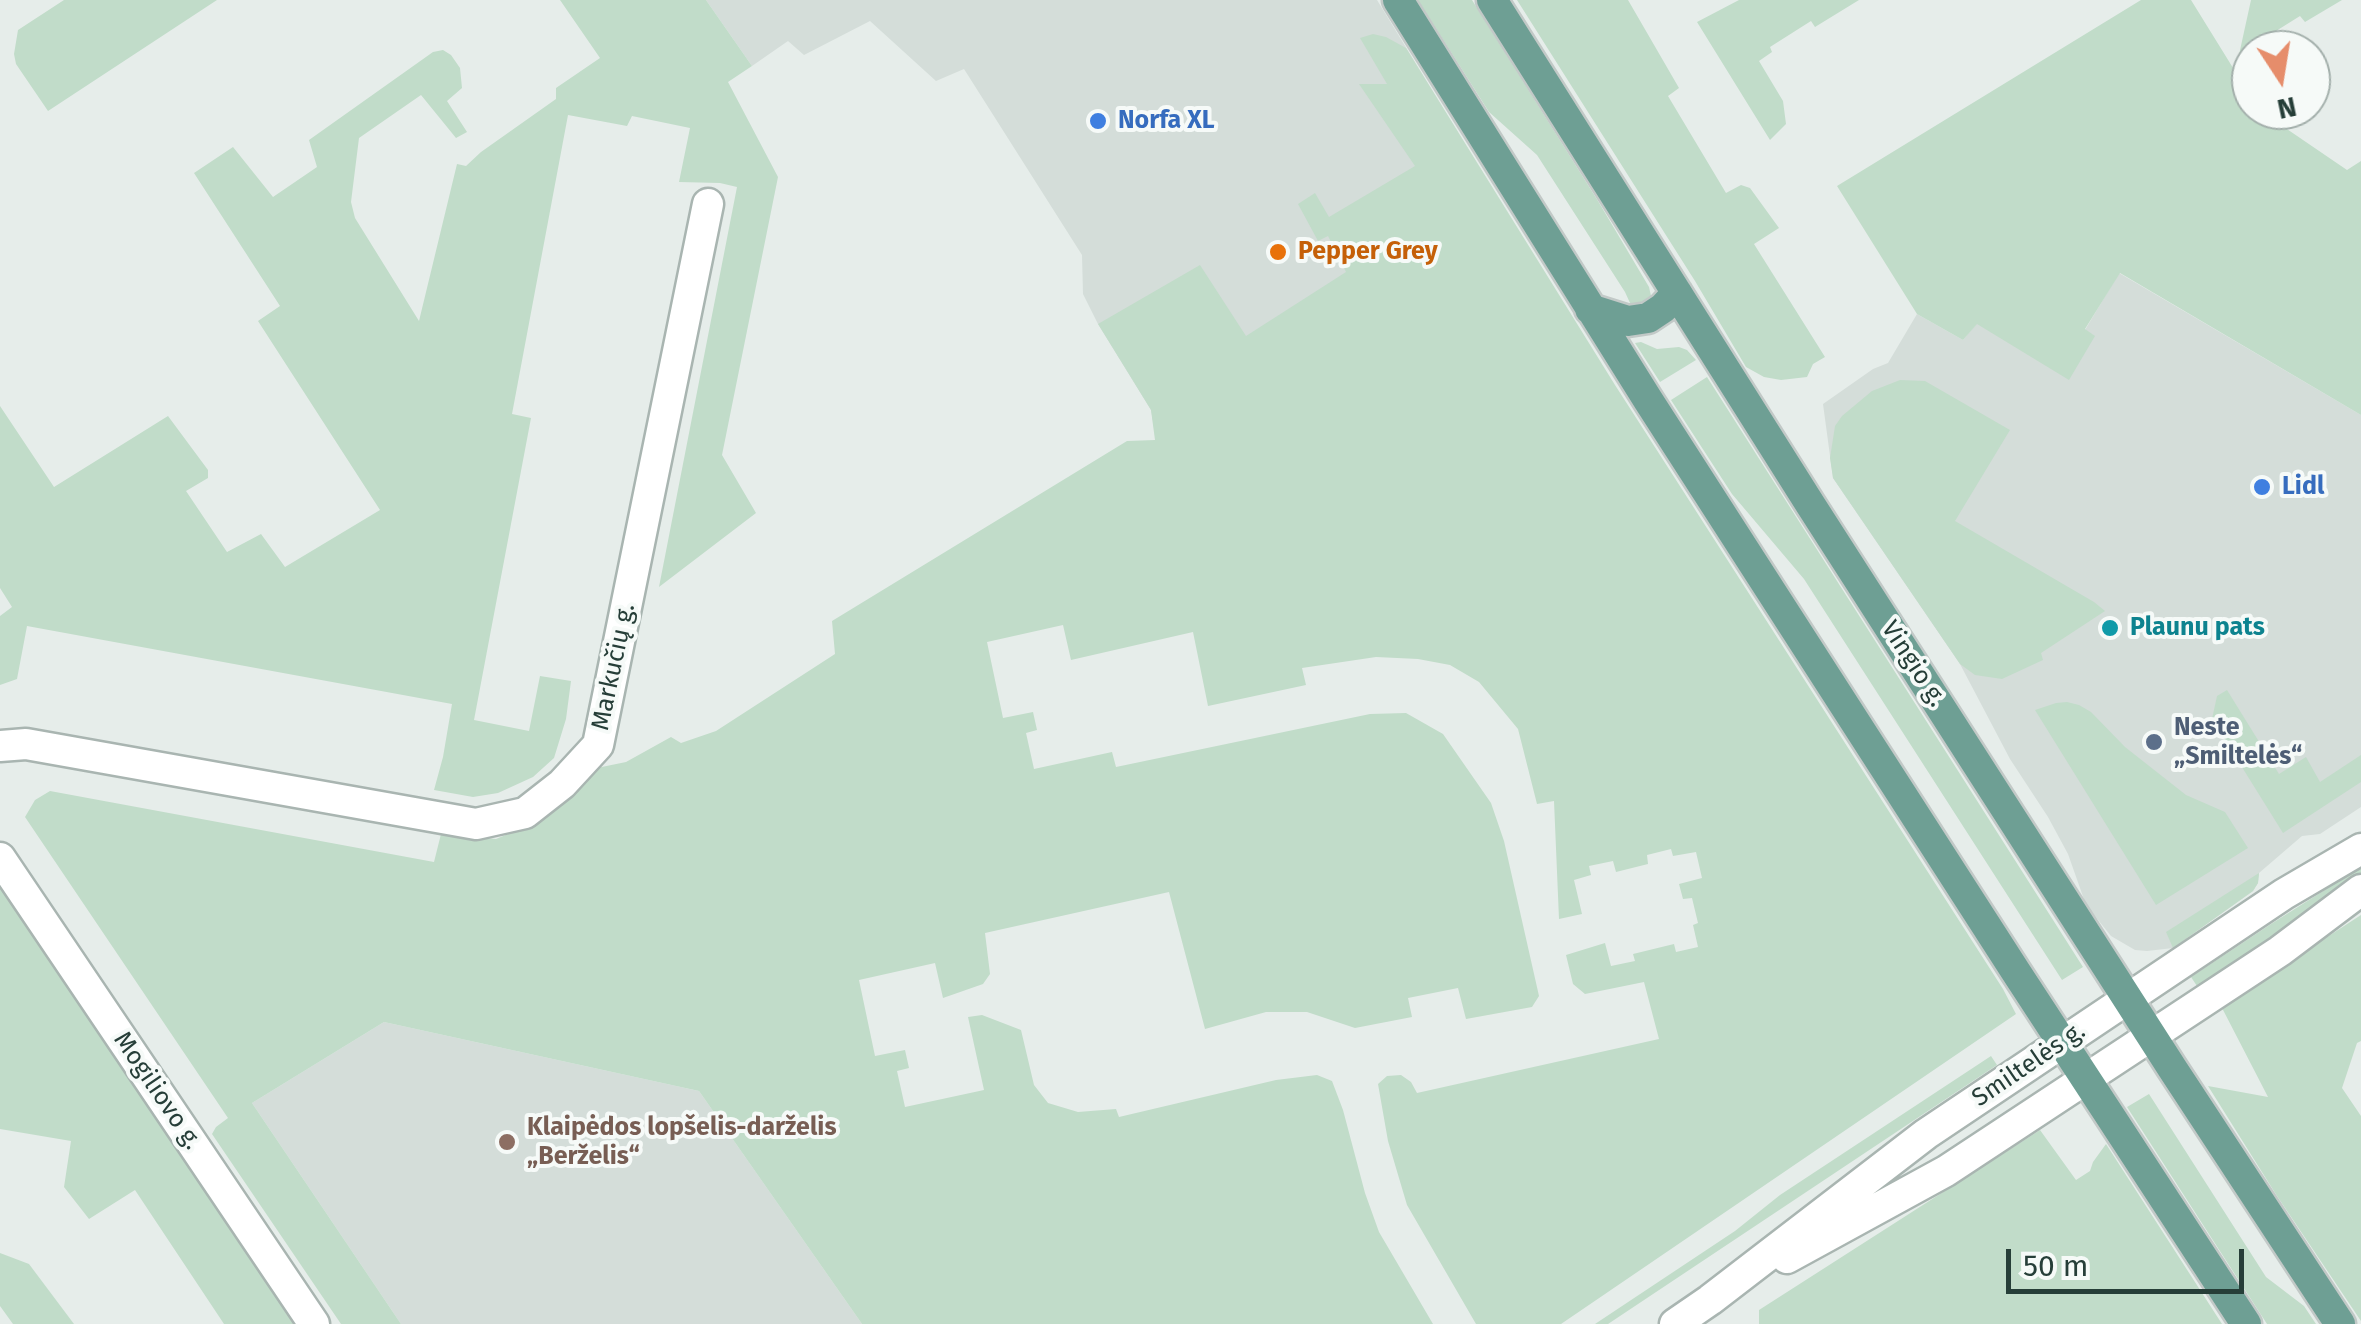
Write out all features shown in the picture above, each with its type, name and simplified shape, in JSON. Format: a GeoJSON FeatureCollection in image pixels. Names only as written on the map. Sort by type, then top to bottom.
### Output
{"type":"FeatureCollection","features":[{"type":"Feature","properties":{"kind":"main road"},"geometry":{"type":"LineString","coordinates":[[1398,0],[1590,309],[2246,1324]]}},
{"type":"Feature","properties":{"kind":"main road","name":"Vingio g."},"geometry":{"type":"LineString","coordinates":[[1492,0],[2128,999],[2340,1324]]}},
{"type":"Feature","properties":{"kind":"main road"},"geometry":{"type":"LineString","coordinates":[[1590,309],[1628,321],[1648,318],[1677,293]]}},
{"type":"Feature","properties":{"kind":"street","name":"Markučių g."},"geometry":{"type":"LineString","coordinates":[[0,746],[26,744],[476,824],[525,813],[562,784],[598,745],[708,204]]}},
{"type":"Feature","properties":{"kind":"street","name":"Smiltelės g."},"geometry":{"type":"LineString","coordinates":[[1675,1324],[1926,1134],[2284,894],[2361,848]]}},
{"type":"Feature","properties":{"kind":"street","name":"Mogiliovo g."},"geometry":{"type":"LineString","coordinates":[[0,858],[314,1324]]}},
{"type":"Feature","properties":{"kind":"street","name":"Smiltelės g."},"geometry":{"type":"LineString","coordinates":[[1710,1300],[1946,1171],[2280,951],[2361,890]]}},
{"type":"Feature","properties":{"kind":"shaded area"},"geometry":{"type":"Polygon","coordinates":[[[706,0],[1377,0],[1511,219],[1156,440],[1151,410],[1083,294],[1082,255],[964,69],[936,81],[870,21],[804,55],[788,41],[752,66],[706,0]]]}},
{"type":"Feature","properties":{"kind":"shaded area"},"geometry":{"type":"Polygon","coordinates":[[[2119,273],[2361,415],[2361,807],[2320,834],[2302,836],[2259,873],[2253,891],[2173,948],[2147,951],[2135,950],[2111,936],[2086,905],[2068,854],[2010,759],[1960,664],[1833,478],[1823,404],[1888,363],[1917,314],[1963,340],[1977,323],[2094,336],[2085,330],[2119,273]]]}},
{"type":"Feature","properties":{"kind":"shaded area","name":"Klaipėdos lopšelis-darželis „Berželis“"},"geometry":{"type":"Polygon","coordinates":[[[384,1022],[699,1091],[862,1324],[401,1324],[252,1103],[384,1022]]]}},
{"type":"Feature","properties":{"kind":"green space"},"geometry":{"type":"Polygon","coordinates":[[[64,0],[217,0],[48,111],[16,64],[14,54],[18,30],[64,0]]]}},
{"type":"Feature","properties":{"kind":"green space"},"geometry":{"type":"Polygon","coordinates":[[[560,0],[706,0],[752,66],[728,82],[778,177],[722,455],[756,513],[659,587],[737,187],[679,182],[690,128],[632,116],[627,126],[568,115],[512,414],[531,418],[474,720],[529,731],[540,676],[571,681],[566,719],[554,758],[533,777],[498,793],[473,797],[434,790],[452,704],[27,626],[17,679],[0,685],[0,616],[12,607],[0,588],[0,406],[54,487],[168,416],[208,470],[208,478],[186,491],[227,552],[261,534],[285,567],[380,510],[258,321],[280,306],[194,173],[233,147],[273,197],[317,167],[309,140],[433,52],[443,50],[451,55],[460,68],[462,88],[447,101],[467,132],[456,138],[421,95],[359,138],[351,202],[355,218],[419,321],[457,164],[466,166],[556,99],[556,88],[600,58],[560,0]]]}},
{"type":"Feature","properties":{"kind":"green space"},"geometry":{"type":"Polygon","coordinates":[[[1418,0],[1472,0],[1649,287],[1651,296],[1644,305],[1630,303],[1537,155],[1489,112],[1418,0]]]}},
{"type":"Feature","properties":{"kind":"green space"},"geometry":{"type":"Polygon","coordinates":[[[1517,0],[1628,0],[1679,88],[1668,96],[1726,193],[1741,185],[1750,188],[1779,228],[1754,244],[1825,357],[1813,364],[1807,377],[1781,380],[1764,377],[1746,367],[1517,0]]]}},
{"type":"Feature","properties":{"kind":"green space"},"geometry":{"type":"Polygon","coordinates":[[[1739,0],[1859,0],[1815,27],[1811,21],[1770,47],[1772,52],[1759,61],[1783,101],[1786,124],[1770,140],[1697,22],[1739,0]]]}},
{"type":"Feature","properties":{"kind":"green space"},"geometry":{"type":"Polygon","coordinates":[[[2141,0],[2191,0],[2231,65],[2231,130],[2288,130],[2347,170],[2361,161],[2361,415],[2120,273],[2085,329],[2095,336],[2069,380],[1977,324],[1963,340],[1917,314],[1837,186],[2141,0]]]}},
{"type":"Feature","properties":{"kind":"green space"},"geometry":{"type":"Polygon","coordinates":[[[2251,0],[2342,0],[2305,22],[2300,16],[2278,30],[2244,30],[2251,0]]]}},
{"type":"Feature","properties":{"kind":"green space"},"geometry":{"type":"Polygon","coordinates":[[[1373,34],[1406,48],[1615,385],[2016,1014],[1561,1324],[1476,1324],[1407,1205],[1388,1141],[1378,1084],[1387,1076],[1401,1075],[1417,1093],[1659,1039],[1644,982],[1585,994],[1573,984],[1566,955],[1605,943],[1611,966],[1635,961],[1633,954],[1674,944],[1676,952],[1698,947],[1692,898],[1683,899],[1679,884],[1702,878],[1696,852],[1673,856],[1671,849],[1647,855],[1648,864],[1616,872],[1613,861],[1589,866],[1591,875],[1574,880],[1582,914],[1559,919],[1554,801],[1537,804],[1518,729],[1479,682],[1450,665],[1376,657],[1302,668],[1306,685],[1208,706],[1193,632],[1071,660],[1063,625],[987,642],[1003,718],[1033,712],[1037,730],[1026,733],[1034,769],[1112,752],[1116,767],[1370,714],[1406,713],[1443,734],[1491,803],[1504,841],[1539,996],[1532,1007],[1466,1019],[1458,988],[1408,998],[1412,1017],[1355,1028],[1307,1012],[1266,1012],[1205,1029],[1169,892],[985,933],[990,974],[983,984],[943,998],[935,963],[859,980],[875,1056],[905,1050],[909,1068],[897,1071],[905,1107],[984,1090],[968,1017],[982,1015],[1021,1030],[1034,1085],[1048,1103],[1078,1112],[1116,1109],[1119,1117],[1276,1080],[1317,1075],[1332,1081],[1379,1232],[1433,1324],[862,1324],[699,1091],[384,1022],[252,1103],[401,1324],[341,1324],[212,1134],[228,1118],[25,817],[35,800],[50,791],[434,862],[441,834],[496,839],[537,822],[574,796],[592,769],[626,762],[671,737],[681,743],[716,731],[835,654],[832,621],[1127,441],[1155,440],[1151,410],[1098,324],[1200,265],[1246,336],[1346,272],[1328,236],[1318,241],[1298,204],[1315,193],[1329,217],[1415,166],[1359,84],[1387,84],[1360,38],[1373,34]]]}},
{"type":"Feature","properties":{"kind":"green space"},"geometry":{"type":"Polygon","coordinates":[[[1635,343],[1657,349],[1679,347],[1696,360],[1660,382],[1635,343]]]}},
{"type":"Feature","properties":{"kind":"green space"},"geometry":{"type":"Polygon","coordinates":[[[1707,377],[2083,967],[2062,980],[1804,579],[1732,494],[1671,400],[1707,377]]]}},
{"type":"Feature","properties":{"kind":"green space"},"geometry":{"type":"Polygon","coordinates":[[[1900,380],[1925,381],[2010,430],[1955,521],[2105,611],[2041,653],[2043,660],[2002,679],[1975,675],[1960,664],[1833,478],[1830,458],[1835,426],[1872,391],[1900,380]]]}},
{"type":"Feature","properties":{"kind":"green space"},"geometry":{"type":"Polygon","coordinates":[[[2227,690],[2279,774],[2306,757],[2320,782],[2361,755],[2361,782],[2283,833],[2212,719],[2217,696],[2227,690]]]}},
{"type":"Feature","properties":{"kind":"green space"},"geometry":{"type":"Polygon","coordinates":[[[2067,702],[2091,712],[2125,747],[2186,795],[2225,812],[2248,848],[2156,905],[2035,710],[2067,702]]]}},
{"type":"Feature","properties":{"kind":"green space"},"geometry":{"type":"Polygon","coordinates":[[[2361,867],[2358,881],[2197,986],[2191,977],[2361,867]]]}},
{"type":"Feature","properties":{"kind":"green space"},"geometry":{"type":"Polygon","coordinates":[[[2259,873],[2253,891],[2173,948],[2166,932],[2259,873]]]}},
{"type":"Feature","properties":{"kind":"green space"},"geometry":{"type":"Polygon","coordinates":[[[0,884],[296,1324],[224,1324],[135,1190],[89,1219],[64,1187],[71,1141],[0,1129],[0,884]]]}},
{"type":"Feature","properties":{"kind":"green space"},"geometry":{"type":"Polygon","coordinates":[[[2361,915],[2361,1041],[2342,1088],[2361,1116],[2361,1321],[2208,1086],[2268,1097],[2221,1006],[2361,915]]]}},
{"type":"Feature","properties":{"kind":"green space"},"geometry":{"type":"Polygon","coordinates":[[[1991,1056],[1997,1065],[1608,1324],[1595,1324],[1735,1231],[1780,1195],[1991,1056]]]}},
{"type":"Feature","properties":{"kind":"green space"},"geometry":{"type":"Polygon","coordinates":[[[2149,1094],[2266,1277],[2304,1306],[2316,1324],[2267,1324],[2127,1107],[2149,1094]]]}},
{"type":"Feature","properties":{"kind":"green space"},"geometry":{"type":"Polygon","coordinates":[[[2040,1130],[2076,1180],[2090,1171],[2106,1144],[2222,1324],[1759,1324],[1759,1310],[2040,1130]]]}},
{"type":"Feature","properties":{"kind":"green space"},"geometry":{"type":"Polygon","coordinates":[[[0,1253],[29,1264],[74,1324],[13,1324],[0,1306],[0,1253]]]}},
{"type":"Feature","properties":{"kind":"place","name":"Norfa XL"},"geometry":{"type":"Point","coordinates":[1098,121]}},
{"type":"Feature","properties":{"kind":"place","name":"Pepper Grey"},"geometry":{"type":"Point","coordinates":[1278,252]}},
{"type":"Feature","properties":{"kind":"place","name":"Lidl"},"geometry":{"type":"Point","coordinates":[2262,487]}},
{"type":"Feature","properties":{"kind":"place","name":"Plaunu pats"},"geometry":{"type":"Point","coordinates":[2110,628]}},
{"type":"Feature","properties":{"kind":"place","name":"Neste „Smiltelės“"},"geometry":{"type":"Point","coordinates":[2154,742]}},
{"type":"Feature","properties":{"kind":"place","name":"Klaipėdos lopšelis-darželis „Berželis“"},"geometry":{"type":"Point","coordinates":[507,1142]}}]}
